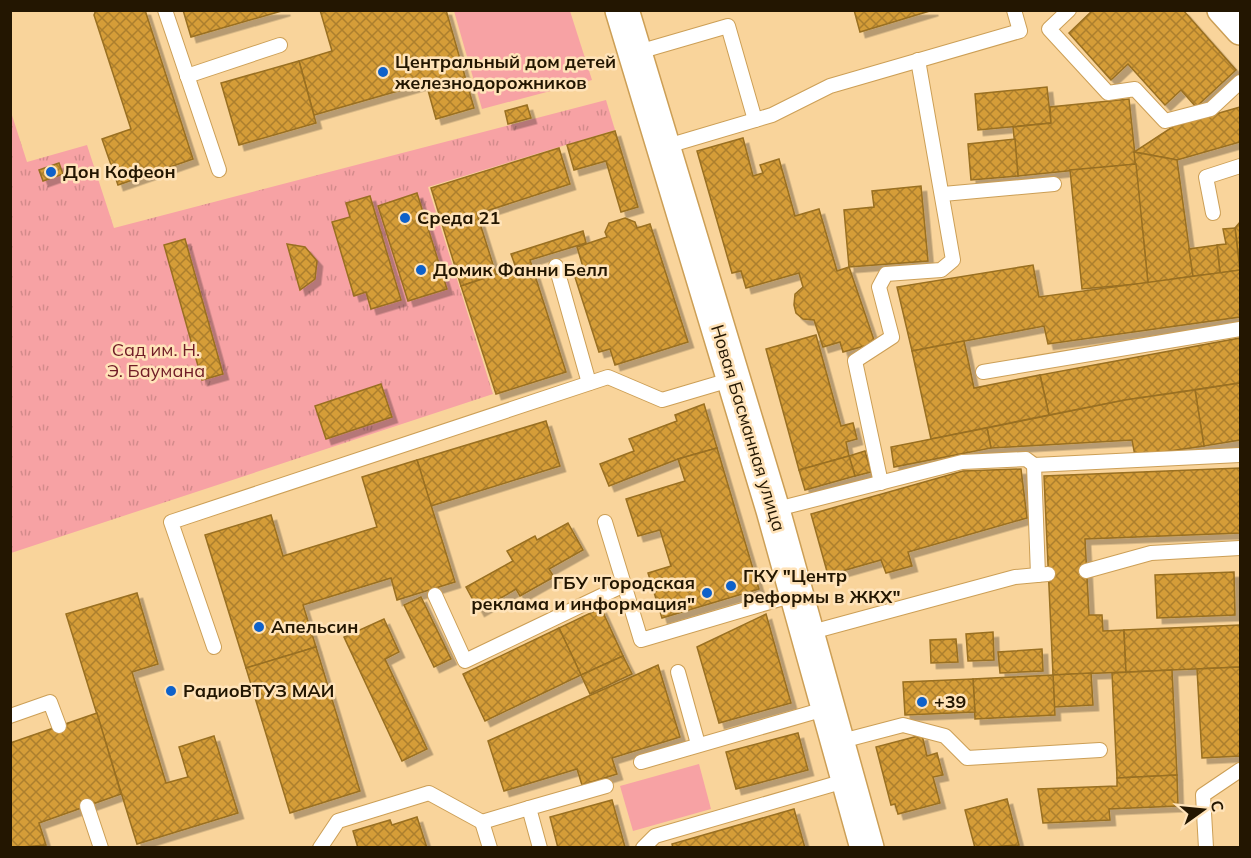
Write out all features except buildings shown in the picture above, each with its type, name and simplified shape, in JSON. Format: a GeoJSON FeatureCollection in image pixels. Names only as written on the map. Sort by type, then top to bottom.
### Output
{"type":"FeatureCollection","features":[{"type":"Feature","properties":{"kind":"main road","name":"Новая Басманная улица"},"geometry":{"type":"LineString","coordinates":[[622,10],[773,510],[867,848]]}},
{"type":"Feature","properties":{"kind":"lane"},"geometry":{"type":"LineString","coordinates":[[165,10],[219,170]]}},
{"type":"Feature","properties":{"kind":"lane"},"geometry":{"type":"LineString","coordinates":[[663,147],[772,115],[830,86],[1020,31],[1014,10]]}},
{"type":"Feature","properties":{"kind":"lane"},"geometry":{"type":"LineString","coordinates":[[1069,10],[1049,29],[1108,93],[1135,89],[1165,121],[1211,109],[1240,82]]}},
{"type":"Feature","properties":{"kind":"lane"},"geometry":{"type":"LineString","coordinates":[[635,53],[728,26],[755,120]]}},
{"type":"Feature","properties":{"kind":"lane"},"geometry":{"type":"LineString","coordinates":[[187,75],[280,45]]}},
{"type":"Feature","properties":{"kind":"lane"},"geometry":{"type":"LineString","coordinates":[[881,483],[855,361],[892,337],[879,286],[886,274],[941,270],[953,260],[918,60]]}},
{"type":"Feature","properties":{"kind":"lane"},"geometry":{"type":"LineString","coordinates":[[1213,213],[1206,177],[1240,166]]}},
{"type":"Feature","properties":{"kind":"lane"},"geometry":{"type":"LineString","coordinates":[[943,194],[1054,184]]}},
{"type":"Feature","properties":{"kind":"lane"},"geometry":{"type":"LineString","coordinates":[[556,266],[589,383]]}},
{"type":"Feature","properties":{"kind":"lane"},"geometry":{"type":"LineString","coordinates":[[983,372],[1240,329]]}},
{"type":"Feature","properties":{"kind":"lane"},"geometry":{"type":"LineString","coordinates":[[214,647],[171,522],[608,376],[662,400],[733,379]]}},
{"type":"Feature","properties":{"kind":"lane"},"geometry":{"type":"LineString","coordinates":[[773,510],[962,462],[1026,459],[1034,465],[1240,455]]}},
{"type":"Feature","properties":{"kind":"lane"},"geometry":{"type":"LineString","coordinates":[[808,633],[1015,577],[1043,574],[1034,465]]}},
{"type":"Feature","properties":{"kind":"lane"},"geometry":{"type":"LineString","coordinates":[[605,522],[641,640],[797,594]]}},
{"type":"Feature","properties":{"kind":"lane"},"geometry":{"type":"LineString","coordinates":[[1086,571],[1151,553],[1240,548]]}},
{"type":"Feature","properties":{"kind":"lane"},"geometry":{"type":"LineString","coordinates":[[435,596],[465,661],[624,585]]}},
{"type":"Feature","properties":{"kind":"lane"},"geometry":{"type":"LineString","coordinates":[[678,672],[698,744]]}},
{"type":"Feature","properties":{"kind":"lane"},"geometry":{"type":"LineString","coordinates":[[10,716],[50,702],[59,726]]}},
{"type":"Feature","properties":{"kind":"lane"},"geometry":{"type":"LineString","coordinates":[[641,762],[828,708]]}},
{"type":"Feature","properties":{"kind":"lane"},"geometry":{"type":"LineString","coordinates":[[838,742],[903,725],[945,736],[967,758],[1100,750]]}},
{"type":"Feature","properties":{"kind":"lane"},"geometry":{"type":"LineString","coordinates":[[1206,848],[1203,795],[1240,770]]}},
{"type":"Feature","properties":{"kind":"lane"},"geometry":{"type":"LineString","coordinates":[[643,848],[656,836],[848,780]]}},
{"type":"Feature","properties":{"kind":"lane"},"geometry":{"type":"LineString","coordinates":[[320,848],[338,821],[429,793],[482,822],[606,786]]}},
{"type":"Feature","properties":{"kind":"lane"},"geometry":{"type":"LineString","coordinates":[[87,806],[98,847]]}},
{"type":"Feature","properties":{"kind":"lane"},"geometry":{"type":"LineString","coordinates":[[529,808],[540,848]]}},
{"type":"Feature","properties":{"kind":"lane"},"geometry":{"type":"LineString","coordinates":[[482,822],[489,848]]}},
{"type":"Feature","properties":{"kind":"green space"},"geometry":{"type":"Polygon","coordinates":[[[454,11],[570,11],[592,80],[482,109],[454,11]]]}},
{"type":"Feature","properties":{"kind":"green space","name":"Сад им. Н. Э. Баумана"},"geometry":{"type":"Polygon","coordinates":[[[606,100],[615,130],[428,187],[493,394],[11,553],[10,109],[27,162],[87,145],[114,228],[606,100]]]}},
{"type":"Feature","properties":{"kind":"green space"},"geometry":{"type":"Polygon","coordinates":[[[699,764],[711,809],[633,831],[620,786],[699,764]]]}},
{"type":"Feature","properties":{"kind":"place","name":"Центральный дом детей железнодорожников"},"geometry":{"type":"Point","coordinates":[383,72]}},
{"type":"Feature","properties":{"kind":"place","name":"Дон Кофеон"},"geometry":{"type":"Point","coordinates":[51,172]}},
{"type":"Feature","properties":{"kind":"place","name":"Среда 21"},"geometry":{"type":"Point","coordinates":[405,218]}},
{"type":"Feature","properties":{"kind":"place","name":"Домик Фанни Белл"},"geometry":{"type":"Point","coordinates":[421,270]}},
{"type":"Feature","properties":{"kind":"place","name":"ГКУ \"Центр реформы в ЖКХ\""},"geometry":{"type":"Point","coordinates":[731,586]}},
{"type":"Feature","properties":{"kind":"place","name":"ГБУ \"Городская реклама и информация\""},"geometry":{"type":"Point","coordinates":[707,593]}},
{"type":"Feature","properties":{"kind":"place","name":"Апельсин"},"geometry":{"type":"Point","coordinates":[259,627]}},
{"type":"Feature","properties":{"kind":"place","name":"РадиоВТУЗ МАИ"},"geometry":{"type":"Point","coordinates":[171,691]}},
{"type":"Feature","properties":{"kind":"place","name":"+39"},"geometry":{"type":"Point","coordinates":[922,702]}}]}
